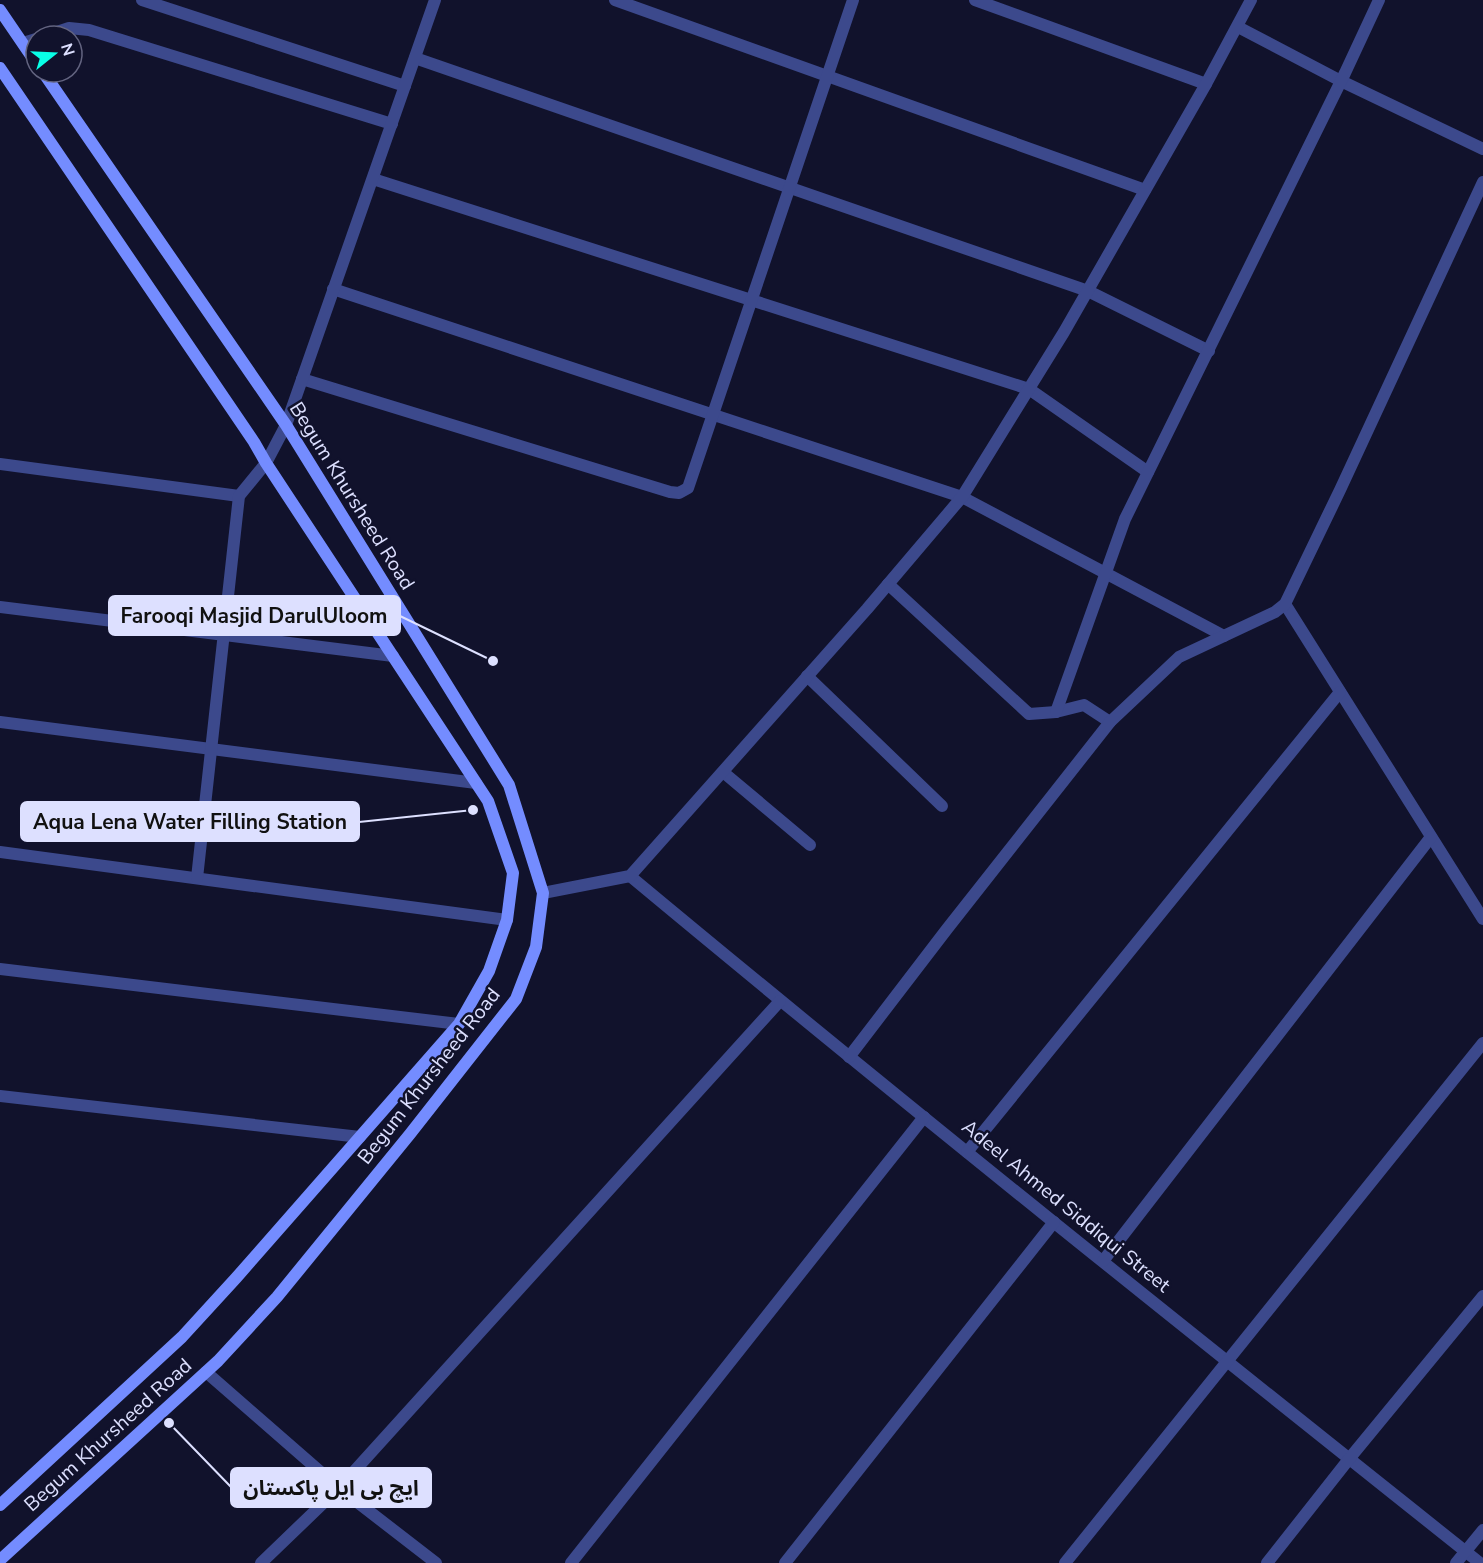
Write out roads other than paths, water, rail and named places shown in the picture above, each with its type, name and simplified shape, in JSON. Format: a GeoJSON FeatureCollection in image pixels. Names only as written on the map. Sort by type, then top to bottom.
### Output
{"type":"FeatureCollection","features":[{"type":"Feature","properties":{"kind":"main road"},"geometry":{"type":"LineString","coordinates":[[0,10],[23,43]]}},
{"type":"Feature","properties":{"kind":"main road"},"geometry":{"type":"LineString","coordinates":[[0,68],[248,432],[266,463],[488,801],[513,873],[507,920],[489,971],[459,1024],[236,1278],[182,1336],[0,1505]]}},
{"type":"Feature","properties":{"kind":"main road","name":"Begum Khursheed Road"},"geometry":{"type":"LineString","coordinates":[[0,1560],[218,1361],[277,1297],[410,1134],[516,999],[536,947],[543,893],[509,785],[286,425],[50,84]]}},
{"type":"Feature","properties":{"kind":"street"},"geometry":{"type":"LineString","coordinates":[[142,0],[405,86]]}},
{"type":"Feature","properties":{"kind":"street"},"geometry":{"type":"LineString","coordinates":[[197,878],[239,496],[266,463],[286,425],[435,0]]}},
{"type":"Feature","properties":{"kind":"street"},"geometry":{"type":"LineString","coordinates":[[615,0],[1145,190]]}},
{"type":"Feature","properties":{"kind":"street"},"geometry":{"type":"LineString","coordinates":[[302,380],[659,488],[679,493],[688,488],[853,0]]}},
{"type":"Feature","properties":{"kind":"street"},"geometry":{"type":"LineString","coordinates":[[975,0],[1206,84]]}},
{"type":"Feature","properties":{"kind":"street"},"geometry":{"type":"LineString","coordinates":[[543,893],[630,876],[962,497],[1088,291],[1238,27],[1251,0]]}},
{"type":"Feature","properties":{"kind":"street"},"geometry":{"type":"LineString","coordinates":[[1056,712],[1125,519],[1379,0]]}},
{"type":"Feature","properties":{"kind":"street"},"geometry":{"type":"LineString","coordinates":[[1238,27],[1341,81],[1483,148]]}},
{"type":"Feature","properties":{"kind":"street"},"geometry":{"type":"LineString","coordinates":[[84,29],[392,124]]}},
{"type":"Feature","properties":{"kind":"street"},"geometry":{"type":"LineString","coordinates":[[415,58],[1088,291],[1209,351]]}},
{"type":"Feature","properties":{"kind":"street"},"geometry":{"type":"LineString","coordinates":[[373,179],[1029,389],[1148,472]]}},
{"type":"Feature","properties":{"kind":"street"},"geometry":{"type":"LineString","coordinates":[[849,1057],[1110,722],[1179,657],[1275,612],[1285,604],[1483,182]]}},
{"type":"Feature","properties":{"kind":"street"},"geometry":{"type":"LineString","coordinates":[[333,289],[962,497],[1224,636]]}},
{"type":"Feature","properties":{"kind":"street"},"geometry":{"type":"LineString","coordinates":[[0,464],[239,496]]}},
{"type":"Feature","properties":{"kind":"street"},"geometry":{"type":"LineString","coordinates":[[888,584],[1029,714],[1056,712],[1084,705],[1110,722]]}},
{"type":"Feature","properties":{"kind":"street"},"geometry":{"type":"LineString","coordinates":[[1285,604],[1483,919]]}},
{"type":"Feature","properties":{"kind":"street"},"geometry":{"type":"LineString","coordinates":[[0,607],[393,656]]}},
{"type":"Feature","properties":{"kind":"street"},"geometry":{"type":"LineString","coordinates":[[807,676],[942,806]]}},
{"type":"Feature","properties":{"kind":"street"},"geometry":{"type":"LineString","coordinates":[[967,1152],[1341,692]]}},
{"type":"Feature","properties":{"kind":"street"},"geometry":{"type":"LineString","coordinates":[[0,722],[476,783]]}},
{"type":"Feature","properties":{"kind":"street"},"geometry":{"type":"LineString","coordinates":[[723,772],[810,845]]}},
{"type":"Feature","properties":{"kind":"street"},"geometry":{"type":"LineString","coordinates":[[1103,1261],[1431,837]]}},
{"type":"Feature","properties":{"kind":"street"},"geometry":{"type":"LineString","coordinates":[[0,852],[507,920]]}},
{"type":"Feature","properties":{"kind":"street","name":"Adeel Ahmed Siddiqui Street"},"geometry":{"type":"LineString","coordinates":[[630,876],[849,1057],[1480,1563]]}},
{"type":"Feature","properties":{"kind":"street"},"geometry":{"type":"LineString","coordinates":[[0,969],[459,1024]]}},
{"type":"Feature","properties":{"kind":"street"},"geometry":{"type":"LineString","coordinates":[[261,1563],[339,1488],[780,1001]]}},
{"type":"Feature","properties":{"kind":"street"},"geometry":{"type":"LineString","coordinates":[[1065,1563],[1483,1043]]}},
{"type":"Feature","properties":{"kind":"street"},"geometry":{"type":"LineString","coordinates":[[0,1096],[360,1137]]}},
{"type":"Feature","properties":{"kind":"street"},"geometry":{"type":"LineString","coordinates":[[571,1563],[924,1117]]}},
{"type":"Feature","properties":{"kind":"street"},"geometry":{"type":"LineString","coordinates":[[785,1563],[1054,1222]]}},
{"type":"Feature","properties":{"kind":"street"},"geometry":{"type":"LineString","coordinates":[[1267,1563],[1483,1296]]}},
{"type":"Feature","properties":{"kind":"street"},"geometry":{"type":"LineString","coordinates":[[206,1372],[339,1488],[436,1563]]}},
{"type":"Feature","properties":{"kind":"street"},"geometry":{"type":"LineString","coordinates":[[1456,1563],[1483,1530]]}},
{"type":"Feature","properties":{"kind":"place","name":"Farooqi Masjid DarulUloom"},"geometry":{"type":"Point","coordinates":[493,661]}},
{"type":"Feature","properties":{"kind":"place","name":"Aqua Lena Water Filling Station"},"geometry":{"type":"Point","coordinates":[473,810]}},
{"type":"Feature","properties":{"kind":"place","name":"ایچ بی ایل پاکستان"},"geometry":{"type":"Point","coordinates":[169,1423]}}]}
